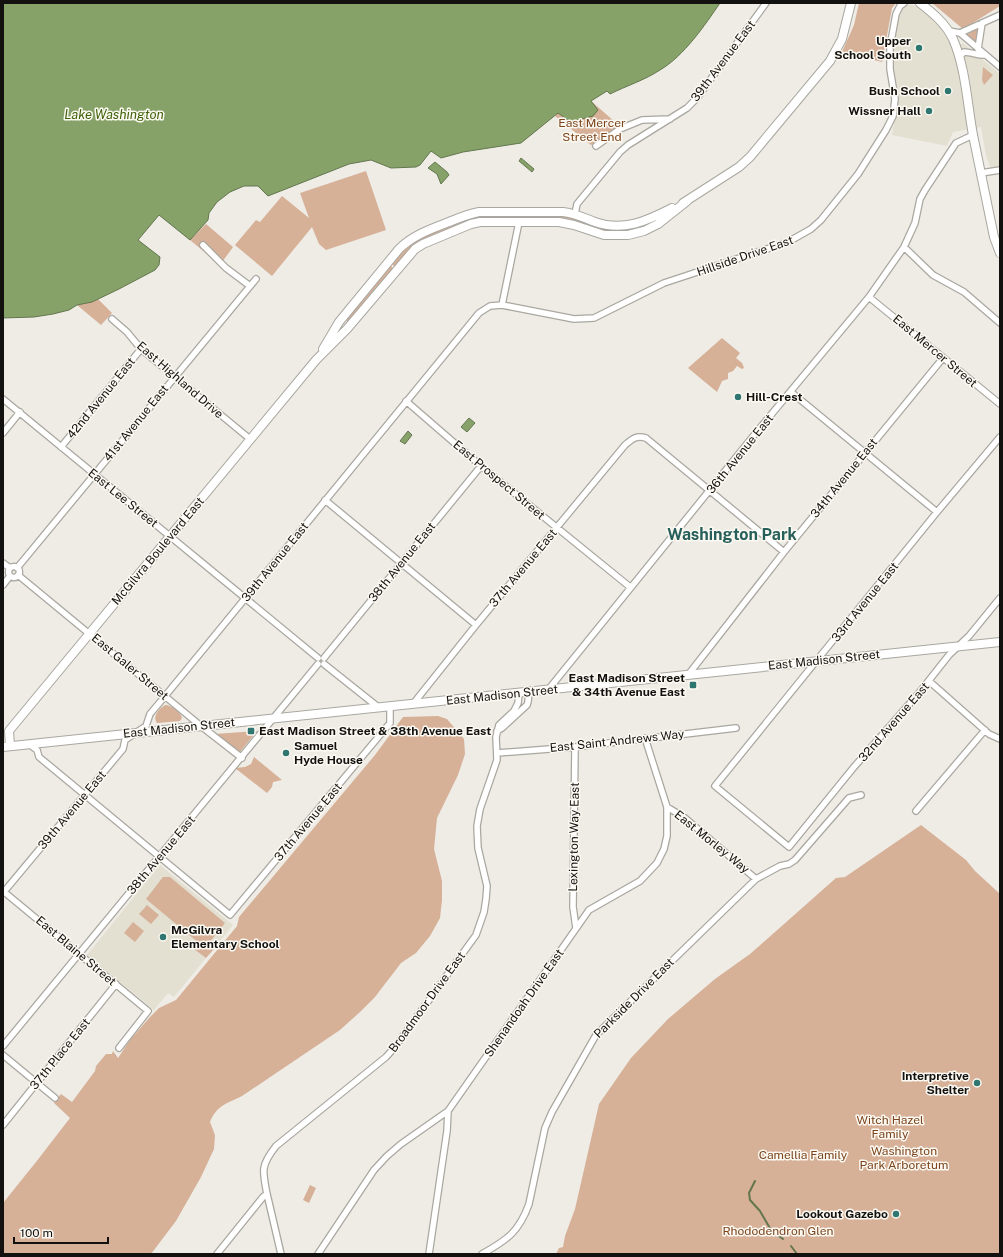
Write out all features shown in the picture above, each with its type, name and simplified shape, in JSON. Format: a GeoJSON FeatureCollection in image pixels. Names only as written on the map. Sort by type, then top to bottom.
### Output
{"type":"FeatureCollection","features":[{"type":"Feature","properties":{"kind":"street","name":"39th Avenue East"},"geometry":{"type":"LineString","coordinates":[[575,214],[578,204],[620,152],[628,145],[687,108],[697,98],[766,3]]}},
{"type":"Feature","properties":{"kind":"street","name":"McGilvra Boulevard East"},"geometry":{"type":"LineString","coordinates":[[7,747],[6,728],[90,634],[316,360],[347,329],[408,256],[419,246],[475,223],[559,222],[574,225],[604,235],[628,235],[644,231],[658,224],[687,201],[739,167],[754,153],[830,61],[842,39],[851,3]]}},
{"type":"Feature","properties":{"kind":"street","name":"Hillside Drive East"},"geometry":{"type":"LineString","coordinates":[[502,305],[574,319],[594,318],[664,283],[788,242],[811,229],[858,174],[886,130],[893,116],[895,99],[890,69],[890,47],[896,14],[900,6],[904,3]]}},
{"type":"Feature","properties":{"kind":"street"},"geometry":{"type":"LineString","coordinates":[[920,3],[936,16],[948,32],[959,57],[964,74],[973,135],[994,238],[1000,253]]}},
{"type":"Feature","properties":{"kind":"street"},"geometry":{"type":"LineString","coordinates":[[948,32],[960,33],[1000,15]]}},
{"type":"Feature","properties":{"kind":"street"},"geometry":{"type":"LineString","coordinates":[[978,49],[982,23]]}},
{"type":"Feature","properties":{"kind":"street"},"geometry":{"type":"LineString","coordinates":[[960,33],[1000,67]]}},
{"type":"Feature","properties":{"kind":"street"},"geometry":{"type":"LineString","coordinates":[[959,57],[964,52],[985,55]]}},
{"type":"Feature","properties":{"kind":"street"},"geometry":{"type":"LineString","coordinates":[[596,146],[620,129],[642,120],[670,119]]}},
{"type":"Feature","properties":{"kind":"street","name":"36th Avenue East"},"geometry":{"type":"LineString","coordinates":[[548,690],[630,587],[869,297],[904,247],[915,222],[920,199],[925,190],[956,143],[973,135]]}},
{"type":"Feature","properties":{"kind":"street"},"geometry":{"type":"LineString","coordinates":[[981,173],[1000,170]]}},
{"type":"Feature","properties":{"kind":"street","name":"McGilvra Boulevard East"},"geometry":{"type":"LineString","coordinates":[[316,360],[339,322],[399,249],[408,240],[419,234],[468,214],[479,212],[563,212],[575,214],[604,224],[619,226],[634,225],[652,219],[687,201]]}},
{"type":"Feature","properties":{"kind":"street"},"geometry":{"type":"LineString","coordinates":[[502,305],[519,222]]}},
{"type":"Feature","properties":{"kind":"street"},"geometry":{"type":"LineString","coordinates":[[203,245],[226,268],[250,286]]}},
{"type":"Feature","properties":{"kind":"street"},"geometry":{"type":"LineString","coordinates":[[904,247],[933,274],[964,292],[1000,323]]}},
{"type":"Feature","properties":{"kind":"street","name":"41st Avenue East"},"geometry":{"type":"LineString","coordinates":[[17,568],[174,376],[256,279]]}},
{"type":"Feature","properties":{"kind":"street","name":"East Mercer Street"},"geometry":{"type":"LineString","coordinates":[[869,297],[1000,404]]}},
{"type":"Feature","properties":{"kind":"street","name":"39th Avenue East"},"geometry":{"type":"LineString","coordinates":[[3,892],[123,749],[125,740],[146,726],[150,714],[246,599],[325,500],[479,313],[490,306],[502,305]]}},
{"type":"Feature","properties":{"kind":"street","name":"East Highland Drive"},"geometry":{"type":"LineString","coordinates":[[112,319],[127,332],[141,349],[250,439]]}},
{"type":"Feature","properties":{"kind":"street"},"geometry":{"type":"LineString","coordinates":[[339,322],[347,329]]}},
{"type":"Feature","properties":{"kind":"street","name":"42nd Avenue East"},"geometry":{"type":"LineString","coordinates":[[61,447],[141,349]]}},
{"type":"Feature","properties":{"kind":"street","name":"34th Avenue East"},"geometry":{"type":"LineString","coordinates":[[688,675],[784,552],[943,358]]}},
{"type":"Feature","properties":{"kind":"street"},"geometry":{"type":"LineString","coordinates":[[791,392],[937,512]]}},
{"type":"Feature","properties":{"kind":"street","name":"East Lee Street"},"geometry":{"type":"LineString","coordinates":[[3,399],[378,707]]}},
{"type":"Feature","properties":{"kind":"street","name":"East Prospect Street"},"geometry":{"type":"LineString","coordinates":[[406,402],[481,466],[630,587]]}},
{"type":"Feature","properties":{"kind":"street"},"geometry":{"type":"LineString","coordinates":[[3,433],[20,412]]}},
{"type":"Feature","properties":{"kind":"street","name":"37th Avenue East"},"geometry":{"type":"LineString","coordinates":[[413,704],[476,624],[632,438],[638,436],[646,438],[710,490]]}},
{"type":"Feature","properties":{"kind":"street","name":"33rd Avenue East"},"geometry":{"type":"LineString","coordinates":[[789,847],[715,786],[818,661],[937,512],[1000,437]]}},
{"type":"Feature","properties":{"kind":"street","name":"38th Avenue East"},"geometry":{"type":"LineString","coordinates":[[3,1046],[242,758],[481,466]]}},
{"type":"Feature","properties":{"kind":"street"},"geometry":{"type":"LineString","coordinates":[[710,490],[784,552]]}},
{"type":"Feature","properties":{"kind":"street"},"geometry":{"type":"LineString","coordinates":[[325,500],[476,624]]}},
{"type":"Feature","properties":{"kind":"street"},"geometry":{"type":"LineString","coordinates":[[3,563],[10,568],[13,566],[19,571],[18,575],[14,577],[10,576]]}},
{"type":"Feature","properties":{"kind":"street"},"geometry":{"type":"LineString","coordinates":[[10,568],[8,572],[10,576]]}},
{"type":"Feature","properties":{"kind":"street","name":"East Galer Street"},"geometry":{"type":"LineString","coordinates":[[18,575],[242,758]]}},
{"type":"Feature","properties":{"kind":"street"},"geometry":{"type":"LineString","coordinates":[[3,585],[10,576]]}},
{"type":"Feature","properties":{"kind":"street","name":"32nd Avenue East"},"geometry":{"type":"LineString","coordinates":[[789,847],[855,766],[949,656],[969,636],[1000,598]]}},
{"type":"Feature","properties":{"kind":"street","name":"East Madison Street"},"geometry":{"type":"LineString","coordinates":[[7,747],[1000,642]]}},
{"type":"Feature","properties":{"kind":"street"},"geometry":{"type":"LineString","coordinates":[[929,681],[984,730],[995,738],[1000,739]]}},
{"type":"Feature","properties":{"kind":"street"},"geometry":{"type":"LineString","coordinates":[[497,731],[527,705],[529,692]]}},
{"type":"Feature","properties":{"kind":"street"},"geometry":{"type":"LineString","coordinates":[[497,731],[499,725],[514,711],[518,703],[519,693]]}},
{"type":"Feature","properties":{"kind":"street","name":"37th Avenue East"},"geometry":{"type":"LineString","coordinates":[[160,856],[230,915],[390,723],[390,706]]}},
{"type":"Feature","properties":{"kind":"street","name":"East Saint Andrews Way"},"geometry":{"type":"LineString","coordinates":[[497,753],[736,728]]}},
{"type":"Feature","properties":{"kind":"street"},"geometry":{"type":"LineString","coordinates":[[916,811],[984,730]]}},
{"type":"Feature","properties":{"kind":"street","name":"Broadmoor Drive East"},"geometry":{"type":"LineString","coordinates":[[281,1254],[263,1175],[264,1164],[268,1156],[287,1136],[386,1057],[395,1047],[476,935],[484,912],[486,892],[484,871],[478,848],[477,826],[480,809],[495,767],[497,753],[497,731]]}},
{"type":"Feature","properties":{"kind":"street","name":"Shenandoah Drive East"},"geometry":{"type":"LineString","coordinates":[[318,1254],[374,1170],[401,1144],[448,1111],[589,910],[632,887],[640,881],[653,868],[662,854],[667,836],[667,807],[646,738]]}},
{"type":"Feature","properties":{"kind":"street"},"geometry":{"type":"LineString","coordinates":[[29,744],[37,750],[39,757],[160,856]]}},
{"type":"Feature","properties":{"kind":"street","name":"Lexington Way East"},"geometry":{"type":"LineString","coordinates":[[575,746],[573,907],[576,928]]}},
{"type":"Feature","properties":{"kind":"street","name":"Parkside Drive East"},"geometry":{"type":"LineString","coordinates":[[482,1254],[509,1237],[518,1227],[525,1214],[529,1204],[545,1128],[552,1112],[596,1035],[756,879],[795,860],[849,798],[860,795]]}},
{"type":"Feature","properties":{"kind":"street","name":"East Morley Way"},"geometry":{"type":"LineString","coordinates":[[667,807],[690,822],[756,879]]}},
{"type":"Feature","properties":{"kind":"street","name":"East Blaine Street"},"geometry":{"type":"LineString","coordinates":[[3,892],[148,1011],[119,1048]]}},
{"type":"Feature","properties":{"kind":"street","name":"37th Place East"},"geometry":{"type":"LineString","coordinates":[[3,1124],[116,984]]}},
{"type":"Feature","properties":{"kind":"street"},"geometry":{"type":"LineString","coordinates":[[3,1055],[55,1098]]}},
{"type":"Feature","properties":{"kind":"street"},"geometry":{"type":"LineString","coordinates":[[429,1254],[447,1131],[448,1111]]}},
{"type":"Feature","properties":{"kind":"street"},"geometry":{"type":"LineString","coordinates":[[217,1254],[267,1194]]}},
{"type":"Feature","properties":{"kind":"shaded area","name":"Bush School"},"geometry":{"type":"Polygon","coordinates":[[[907,5],[913,5],[923,9],[944,30],[954,48],[963,43],[1000,74],[1000,170],[992,171],[986,156],[981,127],[953,132],[947,146],[892,135],[895,116],[892,66],[893,54],[901,10],[907,5]]]}},
{"type":"Feature","properties":{"kind":"shaded area","name":"McGilvra Elementary School"},"geometry":{"type":"Polygon","coordinates":[[[160,865],[233,925],[174,997],[168,993],[154,1010],[87,955],[160,865]]]}},
{"type":"Feature","properties":{"kind":"green space"},"geometry":{"type":"Polygon","coordinates":[[[859,3],[896,3],[892,8],[882,62],[842,52],[854,25],[859,3]]]}},
{"type":"Feature","properties":{"kind":"green space"},"geometry":{"type":"Polygon","coordinates":[[[932,3],[1000,3],[1000,6],[963,29],[932,3]]]}},
{"type":"Feature","properties":{"kind":"green space"},"geometry":{"type":"Polygon","coordinates":[[[979,28],[976,43],[966,35],[979,28]]]}},
{"type":"Feature","properties":{"kind":"green space"},"geometry":{"type":"Polygon","coordinates":[[[983,67],[993,75],[984,85],[982,80],[983,67]]]}},
{"type":"Feature","properties":{"kind":"green space","name":"East Mercer Street End"},"geometry":{"type":"Polygon","coordinates":[[[591,101],[622,128],[591,145],[555,116],[558,113],[571,122],[591,101]]]}},
{"type":"Feature","properties":{"kind":"green space"},"geometry":{"type":"Polygon","coordinates":[[[366,171],[386,230],[326,250],[319,244],[312,227],[272,276],[235,245],[256,220],[260,222],[282,196],[309,218],[300,193],[366,171]]]}},
{"type":"Feature","properties":{"kind":"green space"},"geometry":{"type":"Polygon","coordinates":[[[471,216],[568,216],[641,225],[650,223],[650,225],[627,233],[607,232],[578,223],[483,219],[421,242],[395,267],[392,264],[406,246],[420,237],[471,216]]]}},
{"type":"Feature","properties":{"kind":"green space"},"geometry":{"type":"Polygon","coordinates":[[[206,224],[233,247],[220,265],[190,240],[206,224]]]}},
{"type":"Feature","properties":{"kind":"green space"},"geometry":{"type":"Polygon","coordinates":[[[391,266],[394,269],[349,322],[347,321],[347,319],[391,266]]]}},
{"type":"Feature","properties":{"kind":"green space"},"geometry":{"type":"Polygon","coordinates":[[[98,299],[112,313],[101,325],[77,305],[92,302],[98,299]]]}},
{"type":"Feature","properties":{"kind":"green space"},"geometry":{"type":"Polygon","coordinates":[[[722,338],[740,353],[736,358],[742,363],[744,368],[742,369],[737,366],[733,371],[728,373],[728,379],[722,381],[717,392],[688,368],[722,338]]]}},
{"type":"Feature","properties":{"kind":"green space"},"geometry":{"type":"Polygon","coordinates":[[[165,705],[178,711],[182,718],[180,721],[157,723],[155,718],[156,715],[165,705]]]}},
{"type":"Feature","properties":{"kind":"green space"},"geometry":{"type":"Polygon","coordinates":[[[438,716],[447,719],[464,739],[465,754],[458,775],[437,818],[434,849],[442,881],[442,900],[440,918],[430,936],[416,953],[401,963],[375,997],[340,1030],[242,1096],[219,1108],[210,1122],[215,1135],[214,1149],[201,1177],[176,1221],[151,1254],[3,1254],[3,1203],[70,1118],[54,1103],[61,1094],[72,1102],[95,1071],[96,1066],[106,1054],[112,1054],[113,1051],[118,1058],[130,1040],[159,1008],[176,1000],[237,926],[239,917],[375,755],[403,717],[438,716]]]}},
{"type":"Feature","properties":{"kind":"green space"},"geometry":{"type":"Polygon","coordinates":[[[257,731],[239,753],[215,734],[257,731]]]}},
{"type":"Feature","properties":{"kind":"green space"},"geometry":{"type":"Polygon","coordinates":[[[254,757],[282,780],[273,782],[272,787],[267,793],[235,768],[245,767],[251,764],[254,757]]]}},
{"type":"Feature","properties":{"kind":"green space"},"geometry":{"type":"Polygon","coordinates":[[[921,825],[966,860],[975,871],[1000,894],[1000,1254],[556,1254],[559,1248],[563,1247],[565,1236],[575,1209],[599,1104],[631,1058],[668,1019],[715,979],[750,954],[836,878],[845,877],[921,825]]]}},
{"type":"Feature","properties":{"kind":"green space"},"geometry":{"type":"Polygon","coordinates":[[[163,877],[170,877],[225,923],[208,944],[214,949],[206,958],[194,949],[200,944],[146,899],[163,877]]]}},
{"type":"Feature","properties":{"kind":"green space"},"geometry":{"type":"Polygon","coordinates":[[[147,905],[159,915],[151,924],[139,914],[147,905]]]}},
{"type":"Feature","properties":{"kind":"green space"},"geometry":{"type":"Polygon","coordinates":[[[133,922],[144,931],[135,942],[124,933],[133,922]]]}},
{"type":"Feature","properties":{"kind":"green space"},"geometry":{"type":"Polygon","coordinates":[[[310,1185],[316,1188],[309,1203],[303,1200],[310,1185]]]}},
{"type":"Feature","properties":{"kind":"water","name":"Lake Washington"},"geometry":{"type":"Polygon","coordinates":[[[3,3],[720,3],[693,40],[669,64],[642,80],[610,94],[607,91],[591,101],[598,110],[593,116],[571,122],[558,113],[521,143],[463,152],[441,158],[431,151],[420,165],[416,167],[391,168],[371,160],[349,164],[268,196],[258,186],[244,186],[230,192],[217,202],[209,213],[208,220],[190,240],[159,215],[138,240],[160,257],[159,265],[155,270],[92,302],[77,305],[69,310],[34,317],[3,318],[3,3]]]}},
{"type":"Feature","properties":{"kind":"water"},"geometry":{"type":"Polygon","coordinates":[[[521,158],[534,169],[532,172],[519,161],[521,158]]]}},
{"type":"Feature","properties":{"kind":"water"},"geometry":{"type":"Polygon","coordinates":[[[435,162],[449,175],[441,184],[437,174],[428,168],[435,162]]]}},
{"type":"Feature","properties":{"kind":"water"},"geometry":{"type":"Polygon","coordinates":[[[469,418],[475,423],[467,432],[461,427],[469,418]]]}},
{"type":"Feature","properties":{"kind":"water"},"geometry":{"type":"Polygon","coordinates":[[[408,431],[412,435],[405,444],[400,441],[408,431]]]}},
{"type":"Feature","properties":{"kind":"waterway"},"geometry":{"type":"LineString","coordinates":[[755,1181],[749,1193],[750,1200],[760,1211],[771,1230],[783,1239]]}},
{"type":"Feature","properties":{"kind":"waterway"},"geometry":{"type":"LineString","coordinates":[[791,1246],[797,1254]]}},
{"type":"Feature","properties":{"kind":"place","name":"Upper School South"},"geometry":{"type":"Point","coordinates":[919,48]}},
{"type":"Feature","properties":{"kind":"place","name":"Bush School"},"geometry":{"type":"Point","coordinates":[948,91]}},
{"type":"Feature","properties":{"kind":"place","name":"Wissner Hall"},"geometry":{"type":"Point","coordinates":[929,111]}},
{"type":"Feature","properties":{"kind":"place","name":"Hill-Crest"},"geometry":{"type":"Point","coordinates":[738,397]}},
{"type":"Feature","properties":{"kind":"place","name":"East Madison Street & 34th Avenue East"},"geometry":{"type":"Point","coordinates":[693,685]}},
{"type":"Feature","properties":{"kind":"place","name":"East Madison Street & 38th Avenue East"},"geometry":{"type":"Point","coordinates":[251,731]}},
{"type":"Feature","properties":{"kind":"place","name":"Samuel Hyde House"},"geometry":{"type":"Point","coordinates":[286,753]}},
{"type":"Feature","properties":{"kind":"place","name":"McGilvra Elementary School"},"geometry":{"type":"Point","coordinates":[163,937]}},
{"type":"Feature","properties":{"kind":"place","name":"Interpretive Shelter"},"geometry":{"type":"Point","coordinates":[977,1083]}},
{"type":"Feature","properties":{"kind":"place","name":"Lookout Gazebo"},"geometry":{"type":"Point","coordinates":[896,1214]}},
{"type":"Feature","properties":{"kind":"district","name":"Washington Park"},"geometry":{"type":"Point","coordinates":[732,534]}},
{"type":"Feature","properties":{"kind":"park label","name":"Witch Hazel Family"},"geometry":{"type":"Point","coordinates":[890,1127]}},
{"type":"Feature","properties":{"kind":"park label","name":"Camellia Family"},"geometry":{"type":"Point","coordinates":[803,1155]}},
{"type":"Feature","properties":{"kind":"park label","name":"Washington Park Arboretum"},"geometry":{"type":"Point","coordinates":[904,1158]}},
{"type":"Feature","properties":{"kind":"park label","name":"Rhododendron Glen"},"geometry":{"type":"Point","coordinates":[778,1231]}}]}
